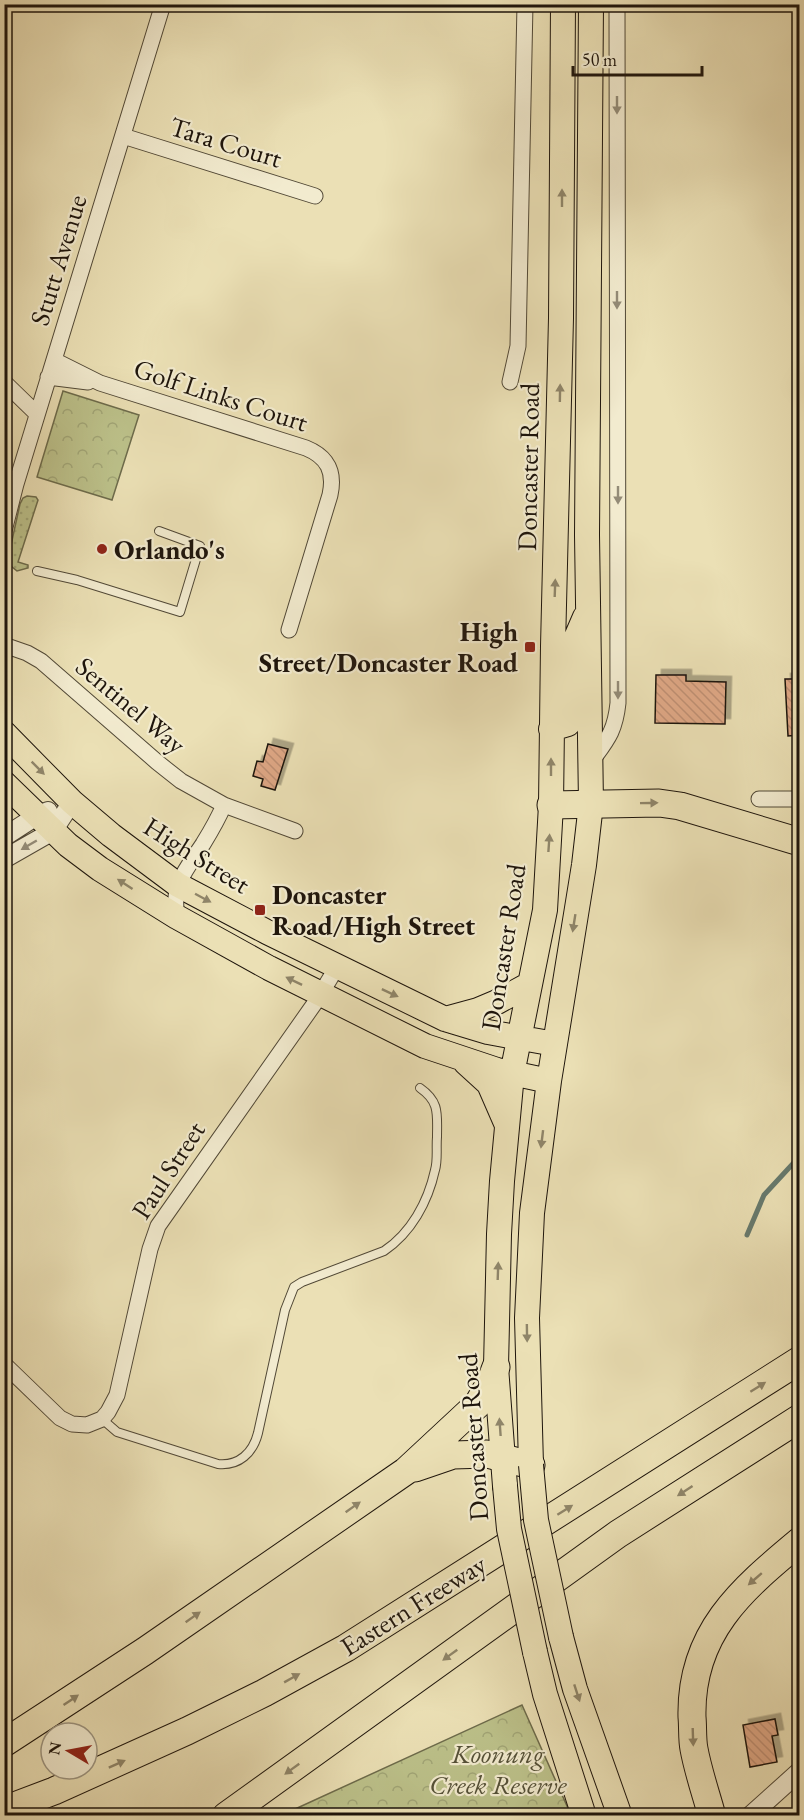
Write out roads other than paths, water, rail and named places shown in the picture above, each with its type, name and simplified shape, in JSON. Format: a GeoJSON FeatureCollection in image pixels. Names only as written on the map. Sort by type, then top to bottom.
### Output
{"type":"FeatureCollection","features":[{"type":"Feature","properties":{"kind":"highway"},"geometry":{"type":"LineString","coordinates":[[551,805],[659,803],[680,806],[800,842]]}},
{"type":"Feature","properties":{"kind":"highway","name":"Eastern Freeway"},"geometry":{"type":"LineString","coordinates":[[4,1810],[54,1791],[166,1741],[264,1693],[346,1648],[531,1533],[800,1360]]}},
{"type":"Feature","properties":{"kind":"highway"},"geometry":{"type":"LineString","coordinates":[[4,1743],[136,1657],[406,1471],[478,1404],[496,1367]]}},
{"type":"Feature","properties":{"kind":"highway"},"geometry":{"type":"LineString","coordinates":[[226,1815],[618,1534],[800,1418]]}},
{"type":"Feature","properties":{"kind":"highway"},"geometry":{"type":"LineString","coordinates":[[406,1471],[453,1455],[487,1454],[531,1465]]}},
{"type":"Feature","properties":{"kind":"highway"},"geometry":{"type":"LineString","coordinates":[[712,1815],[693,1747],[692,1707],[695,1679],[706,1643],[719,1620],[746,1587],[800,1540]]}},
{"type":"Feature","properties":{"kind":"main road","name":"Doncaster Road"},"geometry":{"type":"LineString","coordinates":[[563,4],[561,329],[551,805],[544,910],[512,1074],[507,1125],[499,1234],[496,1367],[509,1529],[545,1694],[584,1815]]}},
{"type":"Feature","properties":{"kind":"main road","name":"Doncaster Road"},"geometry":{"type":"LineString","coordinates":[[591,4],[588,609],[591,804],[584,866],[549,1081],[532,1213],[527,1318],[531,1465],[536,1520],[561,1637],[575,1689],[620,1815]]}},
{"type":"Feature","properties":{"kind":"main road"},"geometry":{"type":"LineString","coordinates":[[551,729],[568,724],[569,654],[588,609]]}},
{"type":"Feature","properties":{"kind":"main road","name":"High Street"},"geometry":{"type":"LineString","coordinates":[[4,733],[72,802],[111,835],[178,885],[445,1019],[488,1032],[555,1044]]}},
{"type":"Feature","properties":{"kind":"main road"},"geometry":{"type":"LineString","coordinates":[[4,783],[68,845],[100,869],[177,917],[269,968],[425,1046],[512,1074],[549,1081]]}},
{"type":"Feature","properties":{"kind":"main road"},"geometry":{"type":"LineString","coordinates":[[445,1019],[488,1006],[530,984]]}},
{"type":"Feature","properties":{"kind":"main road"},"geometry":{"type":"LineString","coordinates":[[463,1060],[489,1084],[507,1125]]}},
{"type":"Feature","properties":{"kind":"street","name":"Stutt Avenue"},"geometry":{"type":"LineString","coordinates":[[4,531],[48,377],[163,4]]}},
{"type":"Feature","properties":{"kind":"street","name":"Doncaster Road"},"geometry":{"type":"LineString","coordinates":[[510,382],[518,346],[525,4]]}},
{"type":"Feature","properties":{"kind":"street"},"geometry":{"type":"LineString","coordinates":[[590,764],[612,733],[618,703],[617,4]]}},
{"type":"Feature","properties":{"kind":"street","name":"Tara Court"},"geometry":{"type":"LineString","coordinates":[[123,136],[315,196]]}},
{"type":"Feature","properties":{"kind":"street","name":"Golf Links Court"},"geometry":{"type":"LineString","coordinates":[[54,360],[100,383],[306,448],[322,456],[327,462],[332,477],[330,495],[289,630]]}},
{"type":"Feature","properties":{"kind":"street","name":"Golf Links Court"},"geometry":{"type":"LineString","coordinates":[[48,377],[100,383]]}},
{"type":"Feature","properties":{"kind":"street"},"geometry":{"type":"LineString","coordinates":[[4,382],[37,414]]}},
{"type":"Feature","properties":{"kind":"street","name":"Sentinel Way"},"geometry":{"type":"LineString","coordinates":[[4,645],[41,661],[182,781],[224,806],[295,831]]}},
{"type":"Feature","properties":{"kind":"street"},"geometry":{"type":"LineString","coordinates":[[759,799],[800,800]]}},
{"type":"Feature","properties":{"kind":"street"},"geometry":{"type":"LineString","coordinates":[[4,859],[72,802]]}},
{"type":"Feature","properties":{"kind":"street"},"geometry":{"type":"LineString","coordinates":[[177,917],[174,901],[178,885],[224,806]]}},
{"type":"Feature","properties":{"kind":"street"},"geometry":{"type":"LineString","coordinates":[[4,837],[46,823]]}},
{"type":"Feature","properties":{"kind":"street","name":"Paul Street"},"geometry":{"type":"LineString","coordinates":[[98,1421],[108,1412],[117,1395],[150,1249],[158,1226],[338,967]]}},
{"type":"Feature","properties":{"kind":"street"},"geometry":{"type":"LineString","coordinates":[[4,1364],[66,1422],[80,1425],[98,1421]]}},
{"type":"Feature","properties":{"kind":"street"},"geometry":{"type":"LineString","coordinates":[[750,1815],[800,1771]]}},
{"type":"Feature","properties":{"kind":"lane"},"geometry":{"type":"LineString","coordinates":[[37,571],[77,580],[180,612],[200,546],[159,531]]}},
{"type":"Feature","properties":{"kind":"lane"},"geometry":{"type":"LineString","coordinates":[[98,1421],[117,1432],[218,1464],[237,1463],[250,1451],[258,1433],[285,1311],[294,1287],[302,1281],[384,1251],[409,1229],[417,1218],[436,1169],[435,1104],[430,1095],[420,1088]]}},
{"type":"Feature","properties":{"kind":"waterway"},"geometry":{"type":"LineString","coordinates":[[747,1235],[764,1195],[800,1156]]}},
{"type":"Feature","properties":{"kind":"place","name":"Orlando's"},"geometry":{"type":"Point","coordinates":[102,549]}},
{"type":"Feature","properties":{"kind":"place","name":"High Street/Doncaster Road"},"geometry":{"type":"Point","coordinates":[530,647]}},
{"type":"Feature","properties":{"kind":"place","name":"Doncaster Road/High Street"},"geometry":{"type":"Point","coordinates":[260,910]}},
{"type":"Feature","properties":{"kind":"park label","name":"Koonung Creek Reserve"},"geometry":{"type":"Point","coordinates":[498,1768]}}]}
